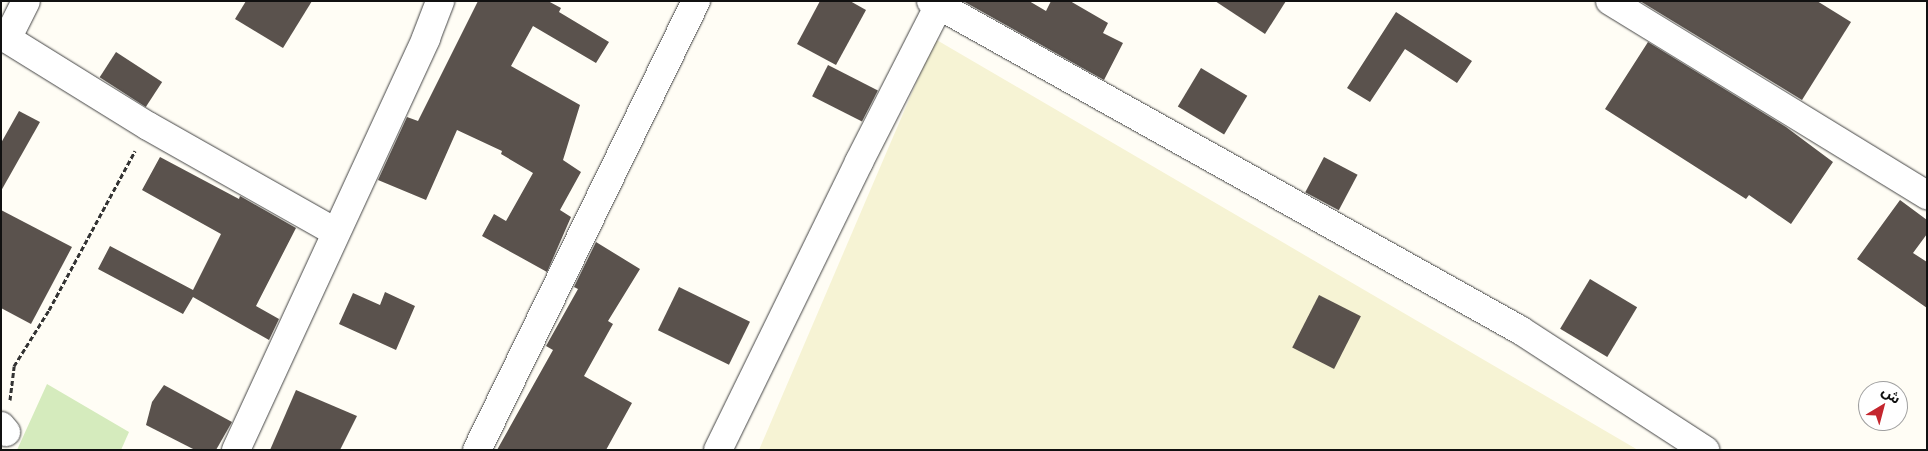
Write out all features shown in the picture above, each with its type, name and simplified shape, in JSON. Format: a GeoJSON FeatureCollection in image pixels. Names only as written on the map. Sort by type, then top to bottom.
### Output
{"type":"FeatureCollection","features":[{"type":"Feature","properties":{"kind":"street"},"geometry":{"type":"LineString","coordinates":[[26,1],[4,37],[148,126],[335,232]]}},
{"type":"Feature","properties":{"kind":"street"},"geometry":{"type":"LineString","coordinates":[[236,450],[426,38],[440,1]]}},
{"type":"Feature","properties":{"kind":"street"},"geometry":{"type":"LineString","coordinates":[[477,450],[696,1]]}},
{"type":"Feature","properties":{"kind":"street"},"geometry":{"type":"LineString","coordinates":[[1610,1],[1927,195]]}},
{"type":"Feature","properties":{"kind":"street"},"geometry":{"type":"LineString","coordinates":[[718,450],[937,3],[1520,330],[1705,450]]}},
{"type":"Feature","properties":{"kind":"path"},"geometry":{"type":"LineString","coordinates":[[4,429],[14,366],[49,310],[148,126]]}},
{"type":"Feature","properties":{"kind":"shaded area"},"geometry":{"type":"Polygon","coordinates":[[[935,39],[1638,450],[759,450],[935,39]]]}},
{"type":"Feature","properties":{"kind":"green space"},"geometry":{"type":"Polygon","coordinates":[[[47,384],[129,432],[121,450],[17,450],[47,384]]]}},
{"type":"Feature","properties":{"kind":"building"},"geometry":{"type":"Polygon","coordinates":[[[246,1],[312,1],[283,48],[235,19],[246,1]]]}},
{"type":"Feature","properties":{"kind":"building"},"geometry":{"type":"Polygon","coordinates":[[[478,1],[548,1],[561,8],[559,12],[609,42],[596,63],[533,26],[511,66],[580,105],[563,160],[581,172],[560,210],[571,217],[547,272],[482,236],[494,214],[506,221],[533,173],[501,154],[502,151],[457,130],[426,200],[378,180],[407,117],[418,121],[478,1]]]}},
{"type":"Feature","properties":{"kind":"building"},"geometry":{"type":"Polygon","coordinates":[[[820,1],[850,1],[866,10],[836,65],[797,44],[820,1]]]}},
{"type":"Feature","properties":{"kind":"building"},"geometry":{"type":"Polygon","coordinates":[[[963,1],[1029,1],[1046,11],[1051,1],[1070,1],[1108,23],[1103,33],[1123,43],[1104,80],[963,1]]]}},
{"type":"Feature","properties":{"kind":"building"},"geometry":{"type":"Polygon","coordinates":[[[1215,1],[1286,1],[1265,34],[1215,1]]]}},
{"type":"Feature","properties":{"kind":"building"},"geometry":{"type":"Polygon","coordinates":[[[1640,1],[1817,1],[1851,22],[1802,100],[1640,1]]]}},
{"type":"Feature","properties":{"kind":"building"},"geometry":{"type":"Polygon","coordinates":[[[1396,12],[1472,61],[1457,83],[1405,49],[1370,102],[1347,88],[1396,12]]]}},
{"type":"Feature","properties":{"kind":"building"},"geometry":{"type":"Polygon","coordinates":[[[1648,42],[1786,127],[1833,162],[1791,224],[1749,195],[1746,199],[1605,109],[1648,42]]]}},
{"type":"Feature","properties":{"kind":"building"},"geometry":{"type":"Polygon","coordinates":[[[116,52],[162,82],[146,107],[100,77],[116,52]]]}},
{"type":"Feature","properties":{"kind":"building"},"geometry":{"type":"Polygon","coordinates":[[[828,65],[878,90],[862,122],[812,96],[828,65]]]}},
{"type":"Feature","properties":{"kind":"building"},"geometry":{"type":"Polygon","coordinates":[[[1201,68],[1247,96],[1224,134],[1178,107],[1201,68]]]}},
{"type":"Feature","properties":{"kind":"building"},"geometry":{"type":"Polygon","coordinates":[[[19,111],[40,122],[1,191],[1,143],[19,111]]]}},
{"type":"Feature","properties":{"kind":"building"},"geometry":{"type":"Polygon","coordinates":[[[160,157],[239,199],[240,196],[296,228],[256,306],[279,319],[269,340],[193,297],[183,314],[98,269],[110,246],[193,290],[221,234],[142,190],[160,157]]]}},
{"type":"Feature","properties":{"kind":"building"},"geometry":{"type":"Polygon","coordinates":[[[1324,157],[1358,175],[1339,210],[1305,192],[1324,157]]]}},
{"type":"Feature","properties":{"kind":"building"},"geometry":{"type":"Polygon","coordinates":[[[1900,200],[1927,220],[1927,234],[1913,253],[1927,262],[1927,308],[1857,259],[1900,200]]]}},
{"type":"Feature","properties":{"kind":"building"},"geometry":{"type":"Polygon","coordinates":[[[1,210],[72,247],[31,324],[1,308],[1,210]]]}},
{"type":"Feature","properties":{"kind":"building"},"geometry":{"type":"Polygon","coordinates":[[[596,242],[640,269],[608,321],[613,324],[584,376],[632,403],[606,450],[497,450],[553,350],[546,346],[578,289],[574,287],[596,242]]]}},
{"type":"Feature","properties":{"kind":"building"},"geometry":{"type":"Polygon","coordinates":[[[1590,279],[1637,307],[1607,357],[1560,329],[1590,279]]]}},
{"type":"Feature","properties":{"kind":"building"},"geometry":{"type":"Polygon","coordinates":[[[679,287],[750,322],[729,365],[658,330],[679,287]]]}},
{"type":"Feature","properties":{"kind":"building"},"geometry":{"type":"Polygon","coordinates":[[[385,292],[415,306],[396,350],[339,324],[353,293],[380,305],[385,292]]]}},
{"type":"Feature","properties":{"kind":"building"},"geometry":{"type":"Polygon","coordinates":[[[1319,295],[1361,316],[1334,369],[1292,348],[1319,295]]]}},
{"type":"Feature","properties":{"kind":"building"},"geometry":{"type":"Polygon","coordinates":[[[164,385],[232,422],[216,450],[195,450],[146,425],[152,402],[164,385]]]}},
{"type":"Feature","properties":{"kind":"building"},"geometry":{"type":"Polygon","coordinates":[[[296,390],[357,416],[340,450],[270,450],[296,390]]]}}]}
